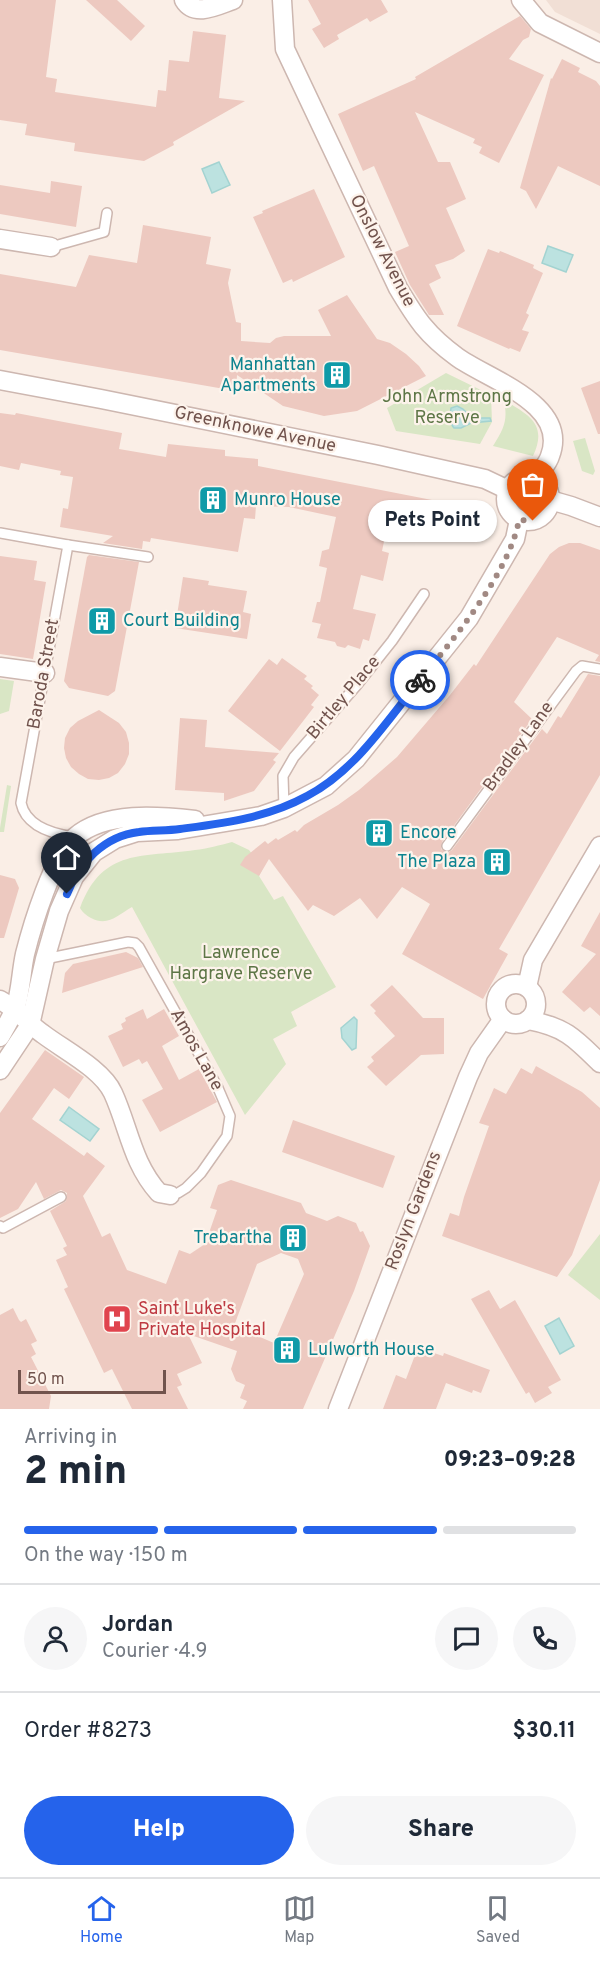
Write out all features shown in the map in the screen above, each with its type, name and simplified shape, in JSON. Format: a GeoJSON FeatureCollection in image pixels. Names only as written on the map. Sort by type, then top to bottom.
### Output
{"type":"FeatureCollection","features":[{"type":"Feature","properties":{"kind":"street"},"geometry":{"type":"LineString","coordinates":[[184,0],[186,4],[199,10],[210,9],[233,0]]}},
{"type":"Feature","properties":{"kind":"street","name":"Onslow Avenue"},"geometry":{"type":"LineString","coordinates":[[282,0],[285,49],[398,288],[419,323],[432,338],[459,358],[513,388],[538,407],[549,423],[552,439],[550,456],[534,479]]}},
{"type":"Feature","properties":{"kind":"street"},"geometry":{"type":"LineString","coordinates":[[521,0],[540,23],[600,53]]}},
{"type":"Feature","properties":{"kind":"street"},"geometry":{"type":"LineString","coordinates":[[0,239],[51,247]]}},
{"type":"Feature","properties":{"kind":"street","name":"Greenknowe Avenue"},"geometry":{"type":"LineString","coordinates":[[0,380],[378,455],[485,479],[508,490]]}},
{"type":"Feature","properties":{"kind":"street"},"geometry":{"type":"LineString","coordinates":[[519,479],[534,479],[546,487],[550,500],[548,507],[539,518],[533,521],[519,520],[513,516],[506,504],[508,490],[519,479]]}},
{"type":"Feature","properties":{"kind":"street"},"geometry":{"type":"LineString","coordinates":[[550,500],[600,517]]}},
{"type":"Feature","properties":{"kind":"street"},"geometry":{"type":"LineString","coordinates":[[0,1070],[30,1025],[59,911],[74,877],[94,852],[115,838],[137,832],[178,830],[240,820],[284,808],[326,786],[356,759],[469,618],[511,549],[519,520]]}},
{"type":"Feature","properties":{"kind":"street"},"geometry":{"type":"LineString","coordinates":[[0,667],[45,673]]}},
{"type":"Feature","properties":{"kind":"street"},"geometry":{"type":"LineString","coordinates":[[0,1037],[8,1004],[45,891],[56,867],[75,837],[100,823],[126,818],[169,817],[215,823]]}},
{"type":"Feature","properties":{"kind":"street"},"geometry":{"type":"LineString","coordinates":[[527,987],[533,960],[600,846]]}},
{"type":"Feature","properties":{"kind":"street"},"geometry":{"type":"LineString","coordinates":[[514,983],[532,991],[537,1003],[533,1016],[516,1024],[503,1019],[496,1008],[498,994],[514,983]]}},
{"type":"Feature","properties":{"kind":"street"},"geometry":{"type":"LineString","coordinates":[[8,1004],[30,1025],[102,1077],[112,1092],[139,1166],[159,1193],[170,1195]]}},
{"type":"Feature","properties":{"kind":"street","name":"Roslyn Gardens"},"geometry":{"type":"LineString","coordinates":[[338,1409],[468,1077],[479,1053],[503,1019]]}},
{"type":"Feature","properties":{"kind":"street"},"geometry":{"type":"LineString","coordinates":[[528,1020],[547,1023],[572,1036],[600,1063]]}},
{"type":"Feature","properties":{"kind":"lane"},"geometry":{"type":"LineString","coordinates":[[51,247],[104,231],[107,213]]}},
{"type":"Feature","properties":{"kind":"lane"},"geometry":{"type":"LineString","coordinates":[[0,533],[148,558]]}},
{"type":"Feature","properties":{"kind":"lane","name":"Baroda Street"},"geometry":{"type":"LineString","coordinates":[[68,545],[21,803],[23,813],[28,820],[61,835],[75,837]]}},
{"type":"Feature","properties":{"kind":"lane","name":"Birtley Place"},"geometry":{"type":"LineString","coordinates":[[284,808],[283,776],[294,757],[357,685],[392,641],[424,594]]}},
{"type":"Feature","properties":{"kind":"lane","name":"Bradley Lane"},"geometry":{"type":"LineString","coordinates":[[447,846],[576,671],[582,666],[600,669]]}},
{"type":"Feature","properties":{"kind":"lane","name":"Amos Lane"},"geometry":{"type":"LineString","coordinates":[[45,959],[128,942],[135,943],[156,975],[222,1096],[230,1116],[227,1136],[193,1182],[178,1193],[170,1195]]}},
{"type":"Feature","properties":{"kind":"lane"},"geometry":{"type":"LineString","coordinates":[[0,1226],[3,1228],[61,1197]]}},
{"type":"Feature","properties":{"kind":"shaded area"},"geometry":{"type":"Polygon","coordinates":[[[546,0],[600,0],[600,34],[555,12],[546,0]]]}},
{"type":"Feature","properties":{"kind":"green space","name":"John Armstrong Reserve"},"geometry":{"type":"Polygon","coordinates":[[[446,373],[491,395],[492,422],[480,444],[396,431],[387,408],[446,373]]]}},
{"type":"Feature","properties":{"kind":"green space"},"geometry":{"type":"Polygon","coordinates":[[[504,400],[534,422],[538,436],[533,456],[493,446],[504,424],[506,414],[504,400]]]}},
{"type":"Feature","properties":{"kind":"green space"},"geometry":{"type":"Polygon","coordinates":[[[585,438],[595,471],[593,475],[582,471],[573,441],[585,438]]]}},
{"type":"Feature","properties":{"kind":"green space"},"geometry":{"type":"Polygon","coordinates":[[[0,679],[14,681],[9,711],[0,714],[0,679]]]}},
{"type":"Feature","properties":{"kind":"green space"},"geometry":{"type":"Polygon","coordinates":[[[7,785],[11,786],[4,832],[0,832],[0,828],[7,785]]]}},
{"type":"Feature","properties":{"kind":"green space","name":"Lawrence Hargrave Reserve"},"geometry":{"type":"Polygon","coordinates":[[[232,842],[249,850],[263,868],[259,876],[274,900],[283,896],[336,987],[291,1012],[297,1026],[273,1039],[286,1064],[245,1115],[132,907],[108,921],[91,918],[80,908],[89,888],[100,874],[113,865],[142,856],[214,847],[232,842]]]}},
{"type":"Feature","properties":{"kind":"green space"},"geometry":{"type":"Polygon","coordinates":[[[600,1234],[600,1300],[568,1275],[600,1234]]]}},
{"type":"Feature","properties":{"kind":"water"},"geometry":{"type":"Polygon","coordinates":[[[219,162],[230,185],[212,193],[202,169],[219,162]]]}},
{"type":"Feature","properties":{"kind":"water"},"geometry":{"type":"Polygon","coordinates":[[[548,246],[573,255],[566,272],[542,263],[548,246]]]}},
{"type":"Feature","properties":{"kind":"water"},"geometry":{"type":"Polygon","coordinates":[[[457,406],[472,418],[490,418],[491,421],[454,428],[451,421],[451,408],[457,406]]]}},
{"type":"Feature","properties":{"kind":"water"},"geometry":{"type":"Polygon","coordinates":[[[354,1017],[357,1020],[356,1048],[352,1050],[342,1038],[341,1028],[354,1017]]]}},
{"type":"Feature","properties":{"kind":"water"},"geometry":{"type":"Polygon","coordinates":[[[69,1107],[99,1129],[90,1141],[60,1120],[69,1107]]]}},
{"type":"Feature","properties":{"kind":"water"},"geometry":{"type":"Polygon","coordinates":[[[559,1318],[574,1346],[560,1354],[545,1326],[559,1318]]]}},
{"type":"Feature","properties":{"kind":"building"},"geometry":{"type":"Polygon","coordinates":[[[0,0],[56,0],[46,77],[57,79],[55,92],[156,107],[158,90],[166,91],[169,60],[189,62],[193,31],[226,35],[219,98],[245,101],[144,161],[74,151],[75,143],[25,135],[27,124],[0,120],[0,0]]]}},
{"type":"Feature","properties":{"kind":"building"},"geometry":{"type":"Polygon","coordinates":[[[86,0],[117,0],[145,26],[131,41],[86,0]]]}},
{"type":"Feature","properties":{"kind":"building"},"geometry":{"type":"Polygon","coordinates":[[[308,0],[381,0],[388,12],[370,22],[367,18],[337,35],[339,39],[324,48],[312,29],[321,24],[308,0]]]}},
{"type":"Feature","properties":{"kind":"building"},"geometry":{"type":"Polygon","coordinates":[[[520,16],[531,29],[529,37],[523,40],[509,59],[544,75],[499,163],[479,153],[482,147],[473,143],[475,139],[415,112],[438,162],[450,162],[466,199],[446,208],[465,251],[453,259],[435,265],[441,278],[429,284],[444,315],[429,315],[410,285],[395,252],[409,246],[374,166],[363,171],[338,114],[416,79],[415,77],[520,16]]]}},
{"type":"Feature","properties":{"kind":"building"},"geometry":{"type":"Polygon","coordinates":[[[562,59],[580,68],[578,72],[596,81],[600,86],[600,186],[558,166],[536,209],[526,191],[520,188],[551,78],[562,59]]]}},
{"type":"Feature","properties":{"kind":"building"},"geometry":{"type":"Polygon","coordinates":[[[51,181],[82,186],[76,227],[0,214],[0,185],[50,193],[51,181]]]}},
{"type":"Feature","properties":{"kind":"building"},"geometry":{"type":"Polygon","coordinates":[[[314,189],[345,257],[293,282],[292,279],[283,283],[253,217],[314,189]]]}},
{"type":"Feature","properties":{"kind":"building"},"geometry":{"type":"Polygon","coordinates":[[[143,225],[211,237],[206,264],[231,269],[228,283],[236,322],[241,323],[241,341],[270,343],[284,336],[331,336],[318,310],[347,295],[377,339],[390,343],[406,354],[426,376],[357,411],[324,416],[283,406],[237,375],[236,391],[0,350],[0,274],[76,287],[89,255],[137,263],[143,225]]]}},
{"type":"Feature","properties":{"kind":"building"},"geometry":{"type":"Polygon","coordinates":[[[488,249],[499,253],[500,251],[534,265],[533,268],[543,273],[526,313],[529,315],[522,330],[529,332],[520,352],[457,326],[488,249]]]}},
{"type":"Feature","properties":{"kind":"building"},"geometry":{"type":"Polygon","coordinates":[[[600,381],[600,434],[598,434],[581,388],[600,381]]]}},
{"type":"Feature","properties":{"kind":"building"},"geometry":{"type":"Polygon","coordinates":[[[0,413],[15,415],[16,413],[122,433],[119,449],[166,457],[168,444],[225,450],[225,456],[258,459],[258,466],[478,509],[472,539],[388,523],[382,551],[389,553],[383,581],[361,575],[353,609],[376,614],[369,641],[363,639],[360,649],[348,645],[345,648],[337,646],[335,642],[317,638],[321,624],[312,622],[317,602],[320,602],[327,568],[319,566],[322,551],[329,549],[336,517],[289,507],[256,506],[255,519],[244,518],[238,552],[151,538],[150,542],[143,541],[142,549],[103,543],[113,536],[60,527],[63,508],[68,509],[73,477],[60,475],[61,471],[21,463],[19,470],[0,466],[0,413]]]}},
{"type":"Feature","properties":{"kind":"building"},"geometry":{"type":"Polygon","coordinates":[[[569,543],[580,543],[600,550],[600,662],[595,661],[599,655],[557,637],[514,702],[532,719],[442,842],[441,849],[447,853],[452,850],[542,729],[547,734],[558,716],[561,718],[588,674],[600,676],[600,775],[499,949],[508,954],[483,999],[402,954],[430,904],[402,887],[377,919],[360,898],[334,916],[313,905],[308,911],[269,859],[259,876],[240,865],[245,857],[265,841],[268,844],[295,830],[297,832],[304,825],[338,805],[397,757],[474,664],[476,666],[550,554],[569,543]]]}},
{"type":"Feature","properties":{"kind":"building","name":"Court Building"},"geometry":{"type":"Polygon","coordinates":[[[89,555],[139,562],[115,691],[108,696],[69,688],[64,681],[89,555]]]}},
{"type":"Feature","properties":{"kind":"building"},"geometry":{"type":"Polygon","coordinates":[[[0,556],[37,561],[34,580],[46,582],[33,659],[0,654],[0,556]]]}},
{"type":"Feature","properties":{"kind":"building"},"geometry":{"type":"Polygon","coordinates":[[[183,577],[209,581],[208,585],[247,591],[243,612],[251,614],[247,639],[175,628],[183,577]]]}},
{"type":"Feature","properties":{"kind":"building"},"geometry":{"type":"Polygon","coordinates":[[[282,658],[307,676],[304,679],[319,695],[311,705],[314,707],[280,751],[228,711],[269,659],[277,665],[282,658]]]}},
{"type":"Feature","properties":{"kind":"building"},"geometry":{"type":"Polygon","coordinates":[[[99,710],[119,723],[126,732],[129,754],[118,773],[99,780],[88,779],[71,767],[64,748],[65,738],[70,728],[99,710]]]}},
{"type":"Feature","properties":{"kind":"building"},"geometry":{"type":"Polygon","coordinates":[[[180,718],[207,720],[205,747],[279,753],[273,760],[276,762],[254,791],[224,801],[224,793],[175,790],[180,718]]]}},
{"type":"Feature","properties":{"kind":"building"},"geometry":{"type":"Polygon","coordinates":[[[0,875],[15,879],[19,888],[4,938],[0,938],[0,875]]]}},
{"type":"Feature","properties":{"kind":"building"},"geometry":{"type":"Polygon","coordinates":[[[600,912],[600,1016],[590,1007],[584,1012],[562,992],[596,954],[581,946],[600,912]]]}},
{"type":"Feature","properties":{"kind":"building"},"geometry":{"type":"Polygon","coordinates":[[[126,952],[138,958],[143,967],[62,993],[65,973],[73,964],[126,952]]]}},
{"type":"Feature","properties":{"kind":"building"},"geometry":{"type":"Polygon","coordinates":[[[392,985],[423,1018],[444,1018],[444,1054],[421,1055],[386,1086],[367,1067],[374,1061],[371,1057],[395,1036],[374,1013],[376,1011],[370,1005],[392,985]]]}},
{"type":"Feature","properties":{"kind":"building"},"geometry":{"type":"Polygon","coordinates":[[[143,1009],[147,1019],[164,1009],[179,1036],[162,1046],[179,1080],[199,1069],[217,1102],[160,1132],[142,1100],[163,1089],[147,1061],[142,1064],[139,1059],[123,1067],[108,1036],[123,1029],[121,1024],[126,1021],[125,1018],[143,1009]]]}},
{"type":"Feature","properties":{"kind":"building"},"geometry":{"type":"Polygon","coordinates":[[[45,1050],[84,1077],[69,1099],[54,1088],[32,1119],[84,1156],[87,1152],[105,1166],[83,1196],[102,1237],[110,1233],[127,1270],[166,1284],[179,1250],[190,1254],[214,1238],[210,1230],[217,1210],[210,1208],[218,1185],[231,1180],[301,1203],[306,1213],[327,1221],[338,1216],[356,1223],[360,1232],[363,1231],[370,1246],[354,1291],[303,1409],[243,1409],[247,1401],[240,1398],[245,1385],[236,1381],[231,1369],[237,1351],[188,1334],[202,1363],[177,1374],[182,1385],[177,1387],[188,1409],[132,1409],[112,1369],[104,1373],[64,1289],[68,1287],[56,1260],[67,1255],[63,1248],[67,1246],[50,1211],[66,1201],[67,1193],[61,1190],[44,1199],[36,1182],[18,1209],[0,1218],[0,1113],[45,1050]],[[281,1253],[257,1264],[234,1326],[274,1343],[304,1274],[298,1259],[281,1253]]]}},
{"type":"Feature","properties":{"kind":"building"},"geometry":{"type":"Polygon","coordinates":[[[536,1066],[582,1092],[600,1108],[600,1180],[572,1255],[557,1277],[442,1236],[450,1213],[459,1216],[489,1126],[479,1123],[494,1088],[506,1094],[521,1068],[532,1074],[536,1066]]]}},
{"type":"Feature","properties":{"kind":"building"},"geometry":{"type":"Polygon","coordinates":[[[293,1120],[395,1156],[383,1188],[282,1152],[293,1120]]]}},
{"type":"Feature","properties":{"kind":"building"},"geometry":{"type":"Polygon","coordinates":[[[489,1290],[500,1309],[515,1300],[561,1380],[548,1387],[552,1393],[535,1403],[529,1392],[526,1394],[471,1299],[489,1290]]]}},
{"type":"Feature","properties":{"kind":"building"},"geometry":{"type":"Polygon","coordinates":[[[13,1308],[21,1322],[26,1319],[37,1341],[31,1344],[36,1354],[31,1357],[51,1396],[49,1409],[0,1409],[0,1315],[13,1308]]]}},
{"type":"Feature","properties":{"kind":"building"},"geometry":{"type":"Polygon","coordinates":[[[417,1350],[433,1356],[434,1353],[443,1356],[444,1353],[490,1370],[481,1393],[473,1390],[472,1393],[446,1383],[436,1409],[383,1409],[396,1375],[406,1379],[417,1350]]]}},
{"type":"Feature","properties":{"kind":"way so far"},"geometry":{"type":"LineString","coordinates":[[420,680],[469,618],[483,596],[515,539],[519,520],[533,521]]}},
{"type":"Feature","properties":{"kind":"place","name":"Manhattan Apartments"},"geometry":{"type":"Point","coordinates":[337,375]}},
{"type":"Feature","properties":{"kind":"place","name":"Munro House"},"geometry":{"type":"Point","coordinates":[213,500]}},
{"type":"Feature","properties":{"kind":"place","name":"Pets Point"},"geometry":{"type":"Point","coordinates":[533,521]}},
{"type":"Feature","properties":{"kind":"place","name":"Court Building"},"geometry":{"type":"Point","coordinates":[102,621]}},
{"type":"Feature","properties":{"kind":"place","name":"Encore"},"geometry":{"type":"Point","coordinates":[379,833]}},
{"type":"Feature","properties":{"kind":"place","name":"The Plaza"},"geometry":{"type":"Point","coordinates":[497,862]}},
{"type":"Feature","properties":{"kind":"place","name":"Trebartha"},"geometry":{"type":"Point","coordinates":[293,1238]}},
{"type":"Feature","properties":{"kind":"place","name":"Saint Luke's Private Hospital"},"geometry":{"type":"Point","coordinates":[117,1319]}},
{"type":"Feature","properties":{"kind":"place","name":"Lulworth House"},"geometry":{"type":"Point","coordinates":[287,1350]}},
{"type":"Feature","properties":{"kind":"route"},"geometry":{"type":"LineString","coordinates":[[67,894],[74,877],[94,852],[115,838],[137,832],[178,830],[261,816],[284,808],[326,786],[356,759],[420,680]]}}]}
